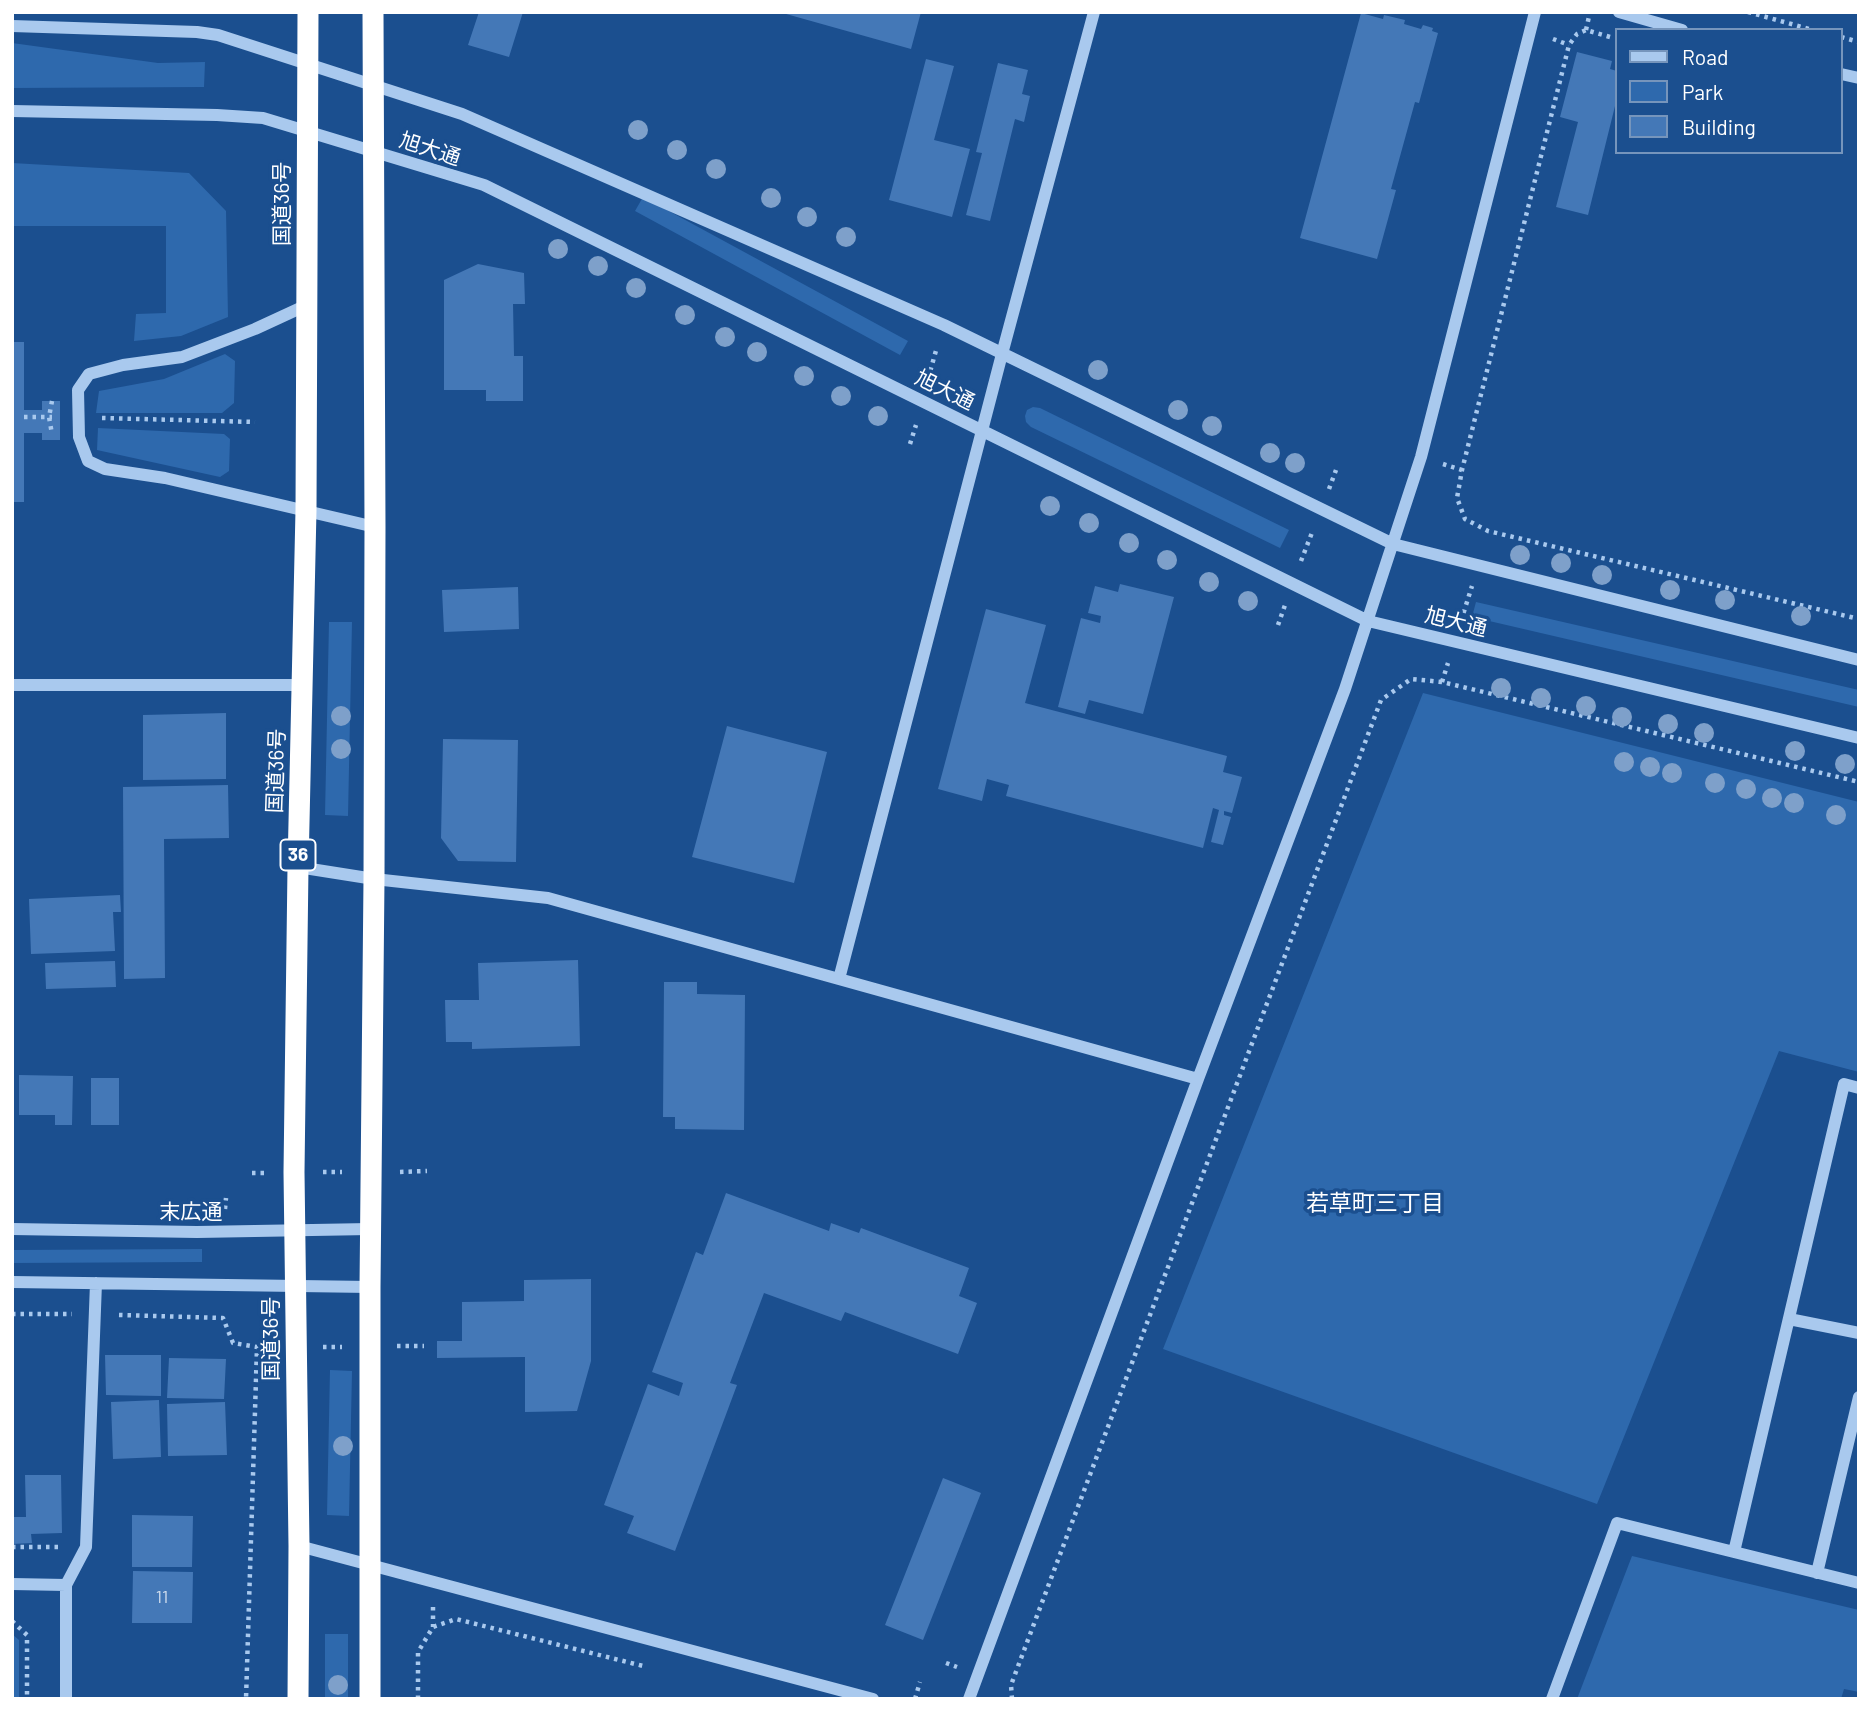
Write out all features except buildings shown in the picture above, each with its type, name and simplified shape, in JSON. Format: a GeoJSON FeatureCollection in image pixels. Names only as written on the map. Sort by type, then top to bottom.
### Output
{"type":"FeatureCollection","features":[{"type":"Feature","properties":{"kind":"highway","name":"国道36号"},"geometry":{"type":"LineString","coordinates":[[298,1699],[299,1546],[294,1172],[306,510],[308,12]]}},
{"type":"Feature","properties":{"kind":"highway"},"geometry":{"type":"LineString","coordinates":[[370,1699],[375,527],[373,12]]}},
{"type":"Feature","properties":{"kind":"street"},"geometry":{"type":"LineString","coordinates":[[839,979],[1094,12]]}},
{"type":"Feature","properties":{"kind":"street"},"geometry":{"type":"LineString","coordinates":[[969,1699],[1368,621],[1421,457],[1535,12]]}},
{"type":"Feature","properties":{"kind":"street"},"geometry":{"type":"LineString","coordinates":[[1619,12],[1675,28]]}},
{"type":"Feature","properties":{"kind":"street","name":"旭大通"},"geometry":{"type":"LineString","coordinates":[[12,26],[218,35],[462,114],[944,325],[1393,544],[1859,660]]}},
{"type":"Feature","properties":{"kind":"street","name":"旭大通"},"geometry":{"type":"LineString","coordinates":[[12,111],[218,114],[263,118],[484,186],[1368,621],[1859,738]]}},
{"type":"Feature","properties":{"kind":"street"},"geometry":{"type":"LineString","coordinates":[[307,305],[255,329],[182,357],[123,365],[89,374],[78,390],[79,437],[88,461],[105,469],[165,478],[375,527]]}},
{"type":"Feature","properties":{"kind":"street"},"geometry":{"type":"LineString","coordinates":[[12,685],[303,685]]}},
{"type":"Feature","properties":{"kind":"street"},"geometry":{"type":"LineString","coordinates":[[298,867],[374,879],[548,898],[1198,1079]]}},
{"type":"Feature","properties":{"kind":"street"},"geometry":{"type":"LineString","coordinates":[[1734,1552],[1844,1084],[1859,1088]]}},
{"type":"Feature","properties":{"kind":"street","name":"末広通"},"geometry":{"type":"LineString","coordinates":[[12,1229],[370,1229]]}},
{"type":"Feature","properties":{"kind":"street"},"geometry":{"type":"LineString","coordinates":[[12,1282],[370,1287]]}},
{"type":"Feature","properties":{"kind":"street"},"geometry":{"type":"LineString","coordinates":[[66,1699],[66,1585],[86,1547],[96,1283]]}},
{"type":"Feature","properties":{"kind":"street"},"geometry":{"type":"LineString","coordinates":[[1789,1319],[1859,1333]]}},
{"type":"Feature","properties":{"kind":"street"},"geometry":{"type":"LineString","coordinates":[[1818,1573],[1859,1396]]}},
{"type":"Feature","properties":{"kind":"street"},"geometry":{"type":"LineString","coordinates":[[1552,1699],[1617,1524],[1859,1583]]}},
{"type":"Feature","properties":{"kind":"street"},"geometry":{"type":"LineString","coordinates":[[299,1546],[873,1699]]}},
{"type":"Feature","properties":{"kind":"street"},"geometry":{"type":"LineString","coordinates":[[12,1584],[66,1585]]}},
{"type":"Feature","properties":{"kind":"path"},"geometry":{"type":"LineString","coordinates":[[1586,30],[1590,12]]}},
{"type":"Feature","properties":{"kind":"path"},"geometry":{"type":"LineString","coordinates":[[1748,12],[1806,28]]}},
{"type":"Feature","properties":{"kind":"path"},"geometry":{"type":"LineString","coordinates":[[1616,38],[1586,30],[1577,34],[1569,45],[1462,470],[1457,498],[1465,519],[1488,531],[1859,619]]}},
{"type":"Feature","properties":{"kind":"path"},"geometry":{"type":"LineString","coordinates":[[910,444],[944,325]]}},
{"type":"Feature","properties":{"kind":"path"},"geometry":{"type":"LineString","coordinates":[[53,396],[49,417],[54,439]]}},
{"type":"Feature","properties":{"kind":"path"},"geometry":{"type":"LineString","coordinates":[[24,417],[255,422]]}},
{"type":"Feature","properties":{"kind":"path"},"geometry":{"type":"LineString","coordinates":[[1278,625],[1336,470]]}},
{"type":"Feature","properties":{"kind":"path"},"geometry":{"type":"LineString","coordinates":[[1442,682],[1488,531]]}},
{"type":"Feature","properties":{"kind":"path"},"geometry":{"type":"LineString","coordinates":[[1012,1699],[1012,1685],[1381,700],[1411,679],[1442,682],[1859,782]]}},
{"type":"Feature","properties":{"kind":"path"},"geometry":{"type":"LineString","coordinates":[[252,1173],[427,1171]]}},
{"type":"Feature","properties":{"kind":"path"},"geometry":{"type":"LineString","coordinates":[[12,1314],[223,1318],[233,1343],[257,1347],[246,1699]]}},
{"type":"Feature","properties":{"kind":"path"},"geometry":{"type":"LineString","coordinates":[[12,1547],[86,1547]]}},
{"type":"Feature","properties":{"kind":"path"},"geometry":{"type":"LineString","coordinates":[[418,1699],[418,1651],[433,1628],[456,1619],[655,1669]]}},
{"type":"Feature","properties":{"kind":"path"},"geometry":{"type":"LineString","coordinates":[[12,1620],[27,1635],[27,1699]]}},
{"type":"Feature","properties":{"kind":"path"},"geometry":{"type":"LineString","coordinates":[[915,1699],[920,1682]]}},
{"type":"Feature","properties":{"kind":"green space"},"geometry":{"type":"Polygon","coordinates":[[[12,43],[158,63],[205,62],[204,87],[12,88],[12,43]]]}},
{"type":"Feature","properties":{"kind":"green space"},"geometry":{"type":"Polygon","coordinates":[[[12,163],[189,173],[226,211],[228,317],[181,336],[134,341],[136,314],[166,313],[166,226],[12,226],[12,163]]]}},
{"type":"Feature","properties":{"kind":"green space"},"geometry":{"type":"Polygon","coordinates":[[[643,197],[908,341],[900,355],[635,211],[643,197]]]}},
{"type":"Feature","properties":{"kind":"green space"},"geometry":{"type":"Polygon","coordinates":[[[225,354],[235,361],[234,403],[222,413],[96,413],[99,391],[164,379],[225,354]]]}},
{"type":"Feature","properties":{"kind":"green space"},"geometry":{"type":"Polygon","coordinates":[[[1040,408],[1289,530],[1280,548],[1031,427],[1025,416],[1027,410],[1040,408]]]}},
{"type":"Feature","properties":{"kind":"green space"},"geometry":{"type":"Polygon","coordinates":[[[98,428],[224,434],[230,439],[229,471],[220,477],[97,450],[98,428]]]}},
{"type":"Feature","properties":{"kind":"green space"},"geometry":{"type":"Polygon","coordinates":[[[1476,602],[1859,690],[1859,707],[1472,617],[1476,602]]]}},
{"type":"Feature","properties":{"kind":"green space"},"geometry":{"type":"Polygon","coordinates":[[[329,622],[352,622],[348,816],[325,815],[329,622]]]}},
{"type":"Feature","properties":{"kind":"green space"},"geometry":{"type":"Polygon","coordinates":[[[1423,693],[1859,802],[1859,1072],[1779,1051],[1597,1504],[1163,1349],[1423,693]]]}},
{"type":"Feature","properties":{"kind":"green space"},"geometry":{"type":"Polygon","coordinates":[[[202,1249],[202,1262],[12,1263],[12,1250],[202,1249]]]}},
{"type":"Feature","properties":{"kind":"green space"},"geometry":{"type":"Polygon","coordinates":[[[330,1370],[352,1371],[349,1516],[327,1515],[330,1370]]]}},
{"type":"Feature","properties":{"kind":"green space"},"geometry":{"type":"Polygon","coordinates":[[[1632,1556],[1859,1610],[1859,1692],[1844,1689],[1841,1699],[1577,1699],[1632,1556]]]}},
{"type":"Feature","properties":{"kind":"green space"},"geometry":{"type":"Polygon","coordinates":[[[12,1634],[19,1640],[19,1699],[12,1699],[12,1634]]]}},
{"type":"Feature","properties":{"kind":"green space"},"geometry":{"type":"Polygon","coordinates":[[[325,1634],[348,1634],[348,1699],[325,1699],[325,1634]]]}},
{"type":"Feature","properties":{"kind":"district","name":"若草町三丁目"},"geometry":{"type":"Point","coordinates":[1375,1203]}}]}
